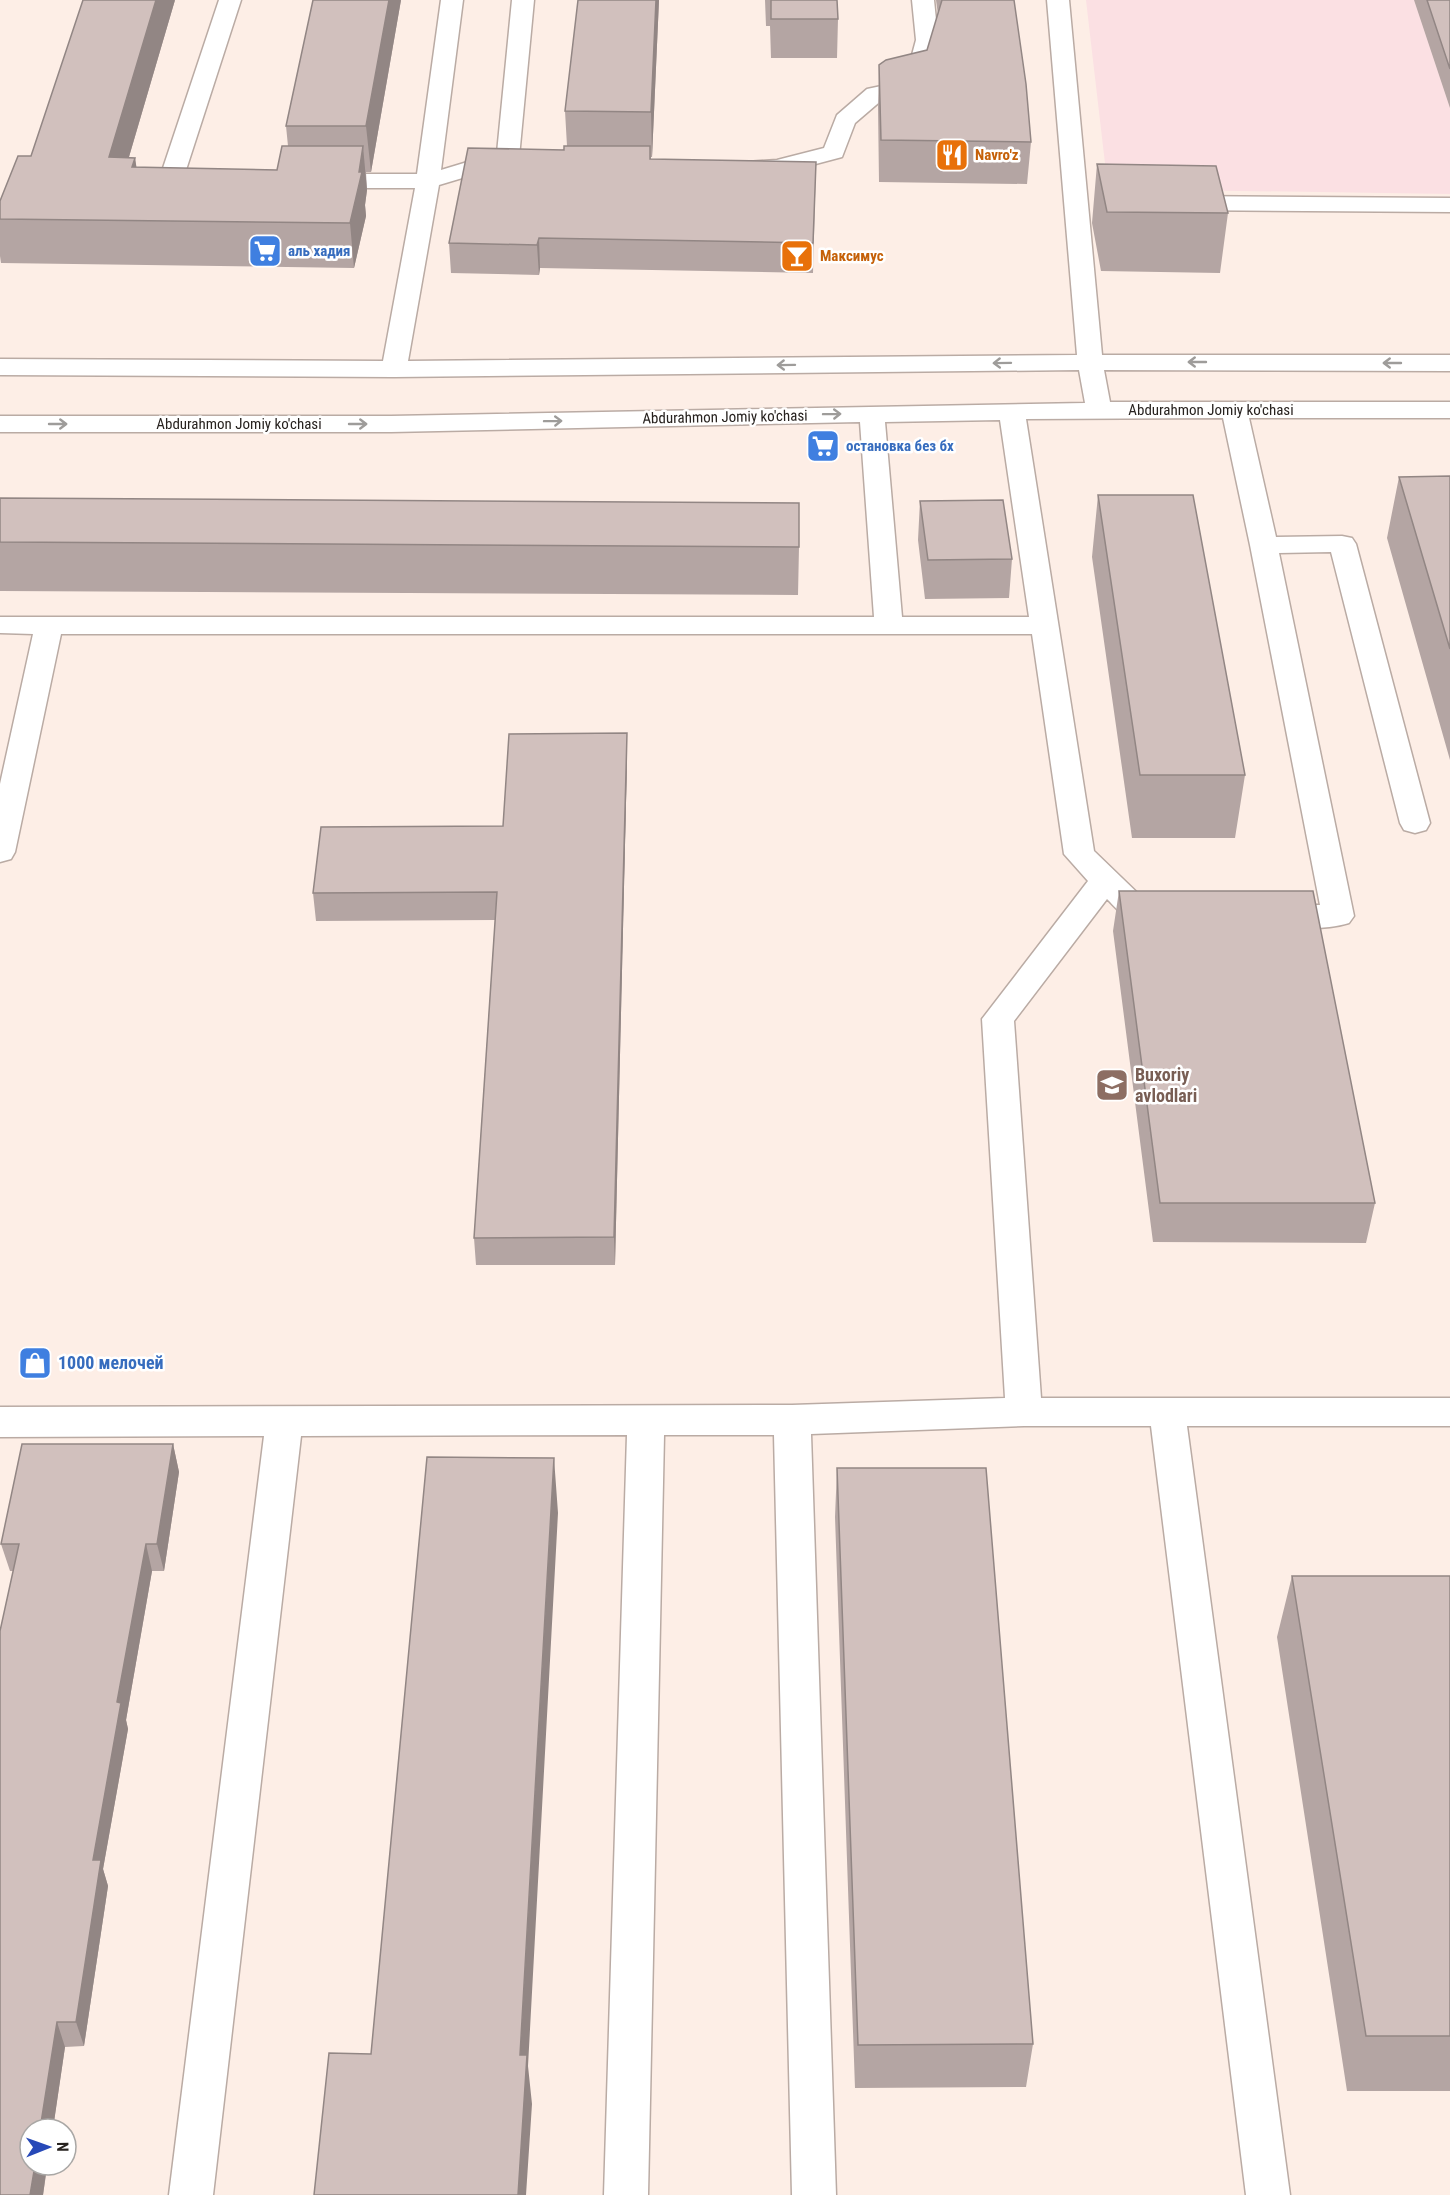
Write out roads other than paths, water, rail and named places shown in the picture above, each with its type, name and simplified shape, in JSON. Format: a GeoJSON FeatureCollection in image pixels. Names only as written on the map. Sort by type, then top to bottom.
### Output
{"type":"FeatureCollection","features":[{"type":"Feature","properties":{"kind":"street"},"geometry":{"type":"LineString","coordinates":[[230,0],[171,180],[230,180]]}},
{"type":"Feature","properties":{"kind":"street"},"geometry":{"type":"LineString","coordinates":[[394,369],[428,181],[452,0]]}},
{"type":"Feature","properties":{"kind":"street"},"geometry":{"type":"LineString","coordinates":[[300,181],[428,181],[508,157],[523,0]]}},
{"type":"Feature","properties":{"kind":"street"},"geometry":{"type":"LineString","coordinates":[[734,167],[778,167],[834,152],[845,120],[875,94],[915,85],[927,40],[923,0]]}},
{"type":"Feature","properties":{"kind":"street"},"geometry":{"type":"LineString","coordinates":[[1058,0],[1088,202],[1090,362],[1099,410]]}},
{"type":"Feature","properties":{"kind":"street"},"geometry":{"type":"LineString","coordinates":[[478,166],[526,167]]}},
{"type":"Feature","properties":{"kind":"street"},"geometry":{"type":"LineString","coordinates":[[1158,202],[1450,205]]}},
{"type":"Feature","properties":{"kind":"street"},"geometry":{"type":"LineString","coordinates":[[0,367],[394,369],[1090,362],[1450,363]]}},
{"type":"Feature","properties":{"kind":"street"},"geometry":{"type":"LineString","coordinates":[[1234,410],[1264,545],[1338,916],[1246,916]]}},
{"type":"Feature","properties":{"kind":"street","name":"Abdurahmon Jomiy ko'chasi"},"geometry":{"type":"LineString","coordinates":[[0,424],[390,424],[1012,411],[1450,410]]}},
{"type":"Feature","properties":{"kind":"street"},"geometry":{"type":"LineString","coordinates":[[1012,411],[1079,854],[1142,916],[1176,916]]}},
{"type":"Feature","properties":{"kind":"street"},"geometry":{"type":"LineString","coordinates":[[872,414],[888,626]]}},
{"type":"Feature","properties":{"kind":"street"},"geometry":{"type":"LineString","coordinates":[[1264,545],[1342,544],[1414,823]]}},
{"type":"Feature","properties":{"kind":"street"},"geometry":{"type":"LineString","coordinates":[[0,625],[1044,626]]}},
{"type":"Feature","properties":{"kind":"street"},"geometry":{"type":"LineString","coordinates":[[0,852],[49,626]]}},
{"type":"Feature","properties":{"kind":"street"},"geometry":{"type":"LineString","coordinates":[[1024,1412],[998,1019],[1105,880]]}},
{"type":"Feature","properties":{"kind":"street"},"geometry":{"type":"LineString","coordinates":[[0,1422],[792,1420],[1024,1412],[1450,1412]]}},
{"type":"Feature","properties":{"kind":"street"},"geometry":{"type":"LineString","coordinates":[[1167,1412],[1268,2195]]}},
{"type":"Feature","properties":{"kind":"street"},"geometry":{"type":"LineString","coordinates":[[626,2195],[646,1420]]}},
{"type":"Feature","properties":{"kind":"street"},"geometry":{"type":"LineString","coordinates":[[792,1420],[814,2195]]}},
{"type":"Feature","properties":{"kind":"street"},"geometry":{"type":"LineString","coordinates":[[191,2195],[284,1421]]}},
{"type":"Feature","properties":{"kind":"place","name":"Navro'z"},"geometry":{"type":"Point","coordinates":[952,155]}},
{"type":"Feature","properties":{"kind":"place","name":"аль хадия"},"geometry":{"type":"Point","coordinates":[265,251]}},
{"type":"Feature","properties":{"kind":"place","name":"Максимус"},"geometry":{"type":"Point","coordinates":[797,256]}},
{"type":"Feature","properties":{"kind":"place","name":"остановка без бх"},"geometry":{"type":"Point","coordinates":[823,446]}},
{"type":"Feature","properties":{"kind":"place","name":"Buxoriy avlodlari"},"geometry":{"type":"Point","coordinates":[1112,1085]}},
{"type":"Feature","properties":{"kind":"place","name":"1000 мелочей"},"geometry":{"type":"Point","coordinates":[35,1363]}}]}
